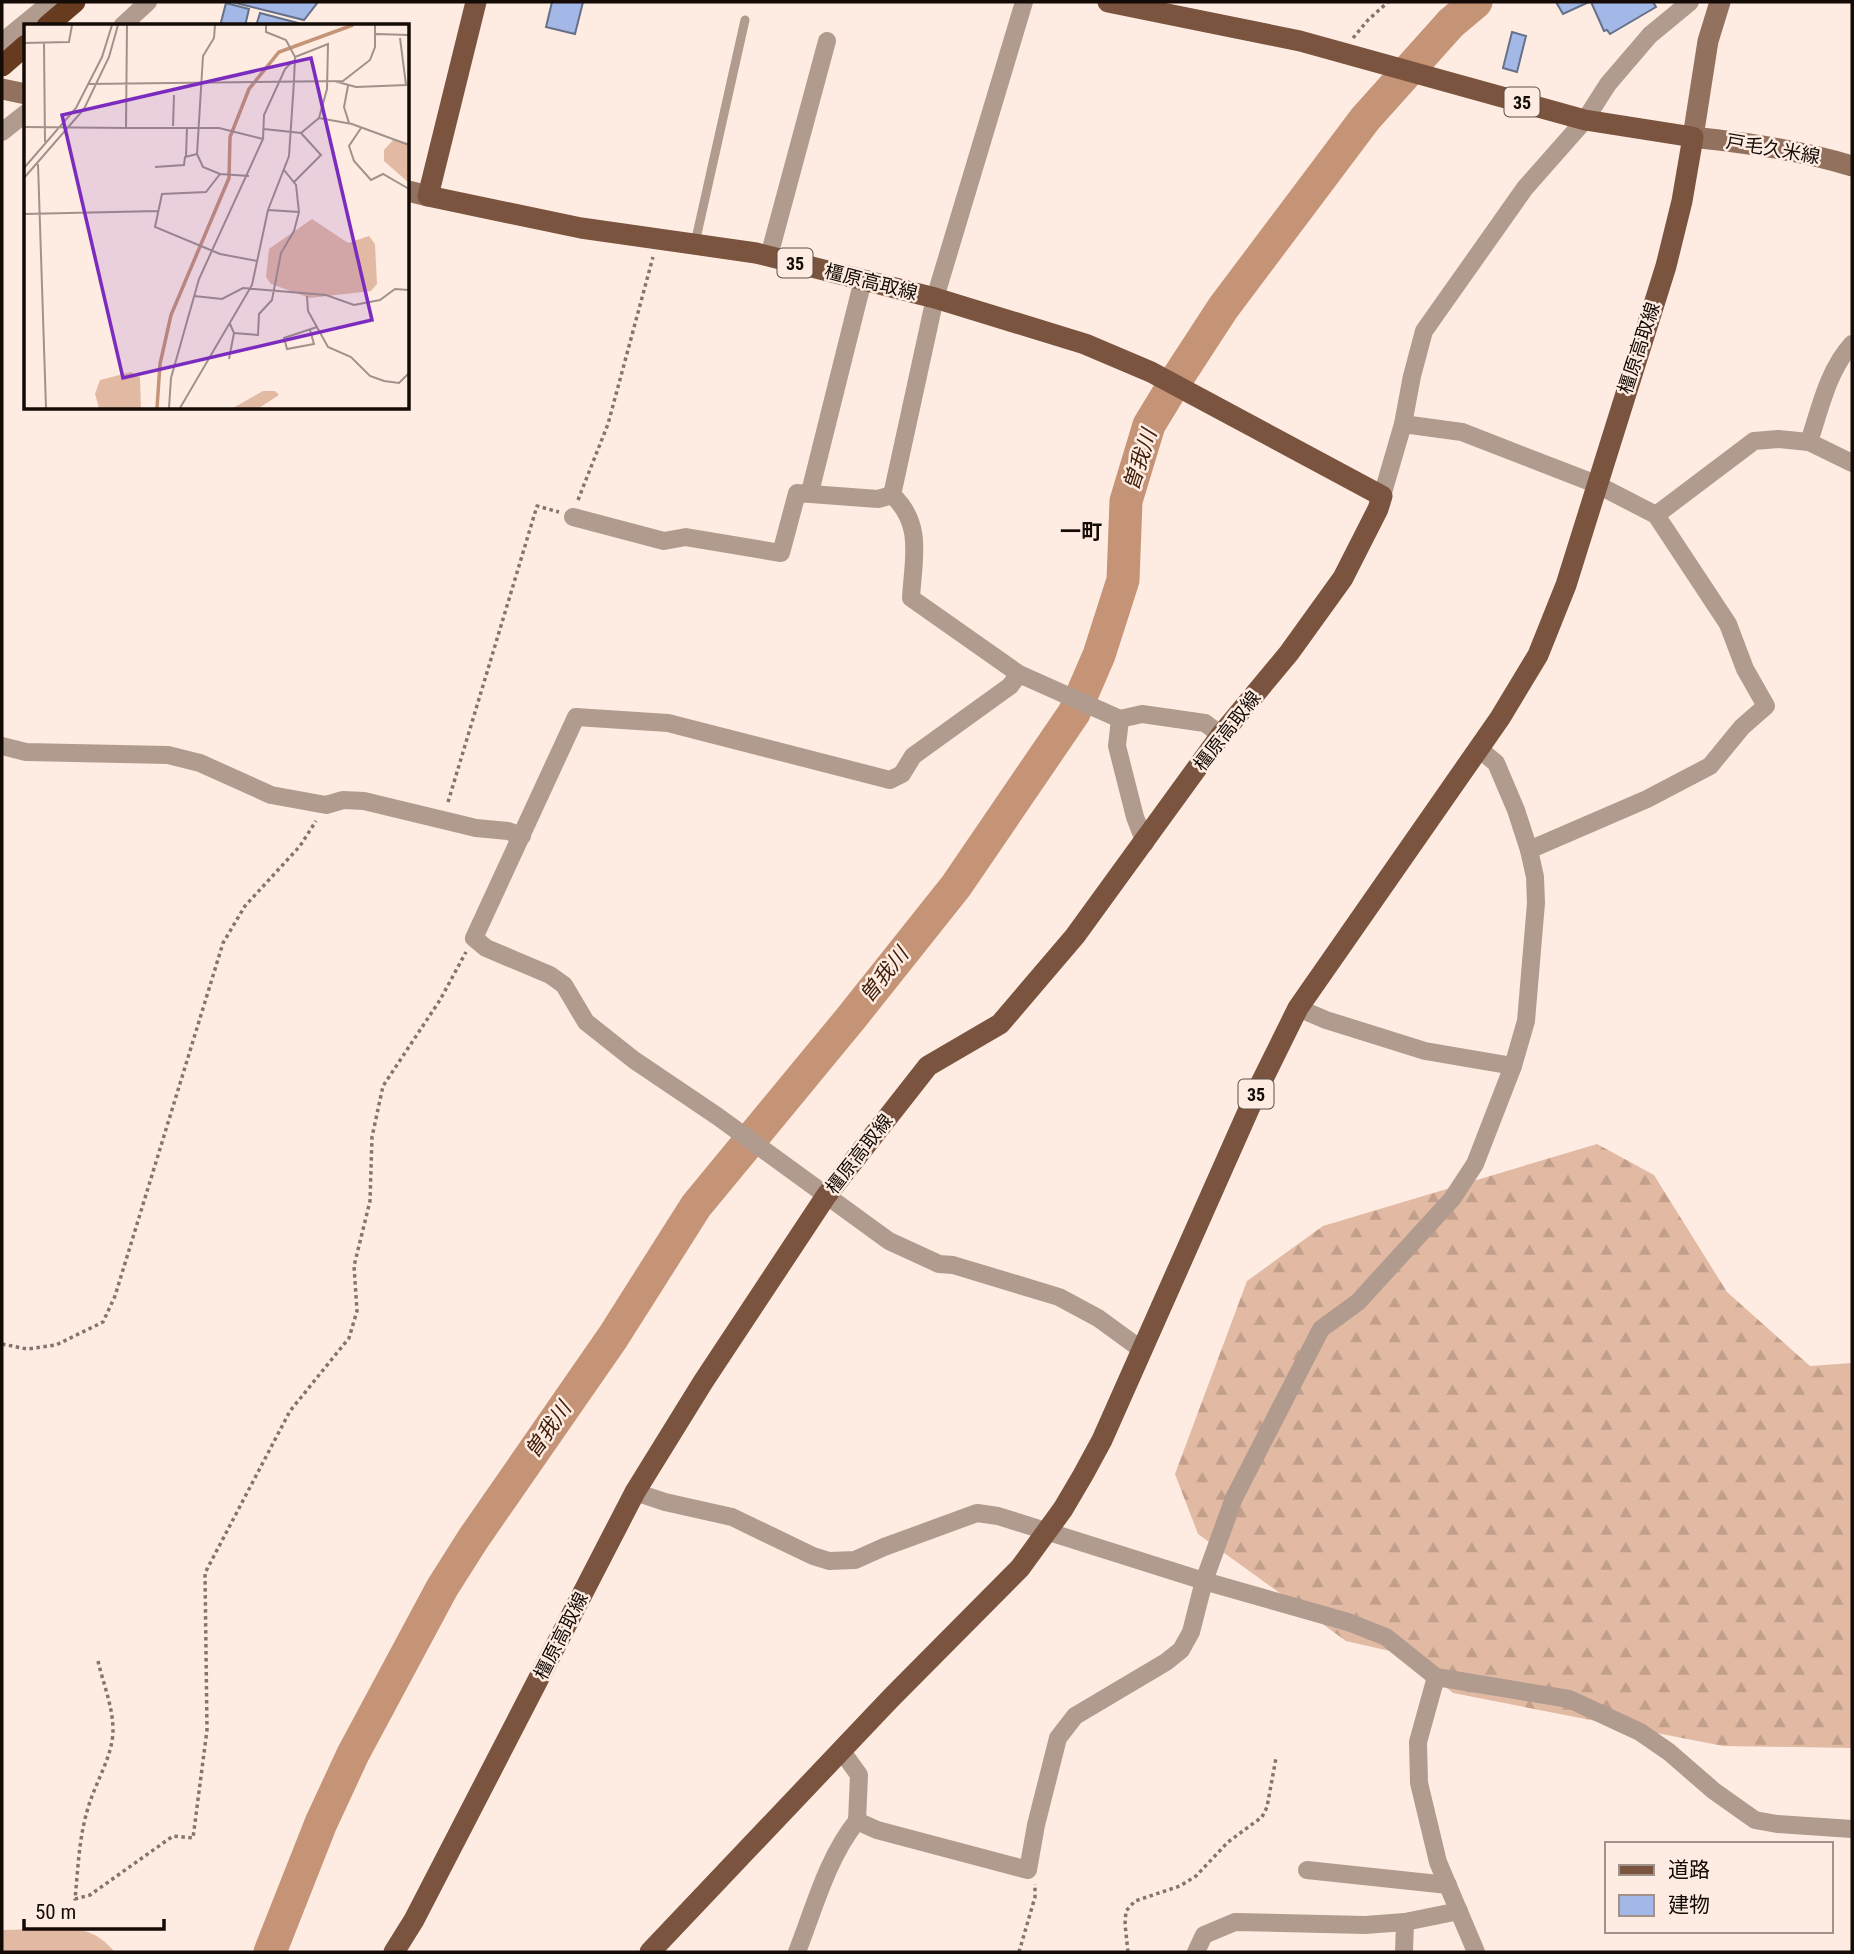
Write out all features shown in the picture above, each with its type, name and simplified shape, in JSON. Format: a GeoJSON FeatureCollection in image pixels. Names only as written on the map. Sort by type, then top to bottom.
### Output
{"type":"FeatureCollection","features":[{"type":"Feature","properties":{"kind":"highway"},"geometry":{"type":"LineString","coordinates":[[49,24],[75,2]]}},
{"type":"Feature","properties":{"kind":"highway"},"geometry":{"type":"LineString","coordinates":[[2,66],[24,47]]}},
{"type":"Feature","properties":{"kind":"main road","name":"橿原高取線"},"geometry":{"type":"LineString","coordinates":[[394,1952],[415,1920],[635,1492],[703,1382],[826,1196],[928,1066],[1000,1024],[1075,936],[1221,735],[1289,653],[1343,578],[1382,496],[1151,372],[1085,344],[935,298],[769,256],[581,228],[418,194],[476,2]]}},
{"type":"Feature","properties":{"kind":"main road","name":"35"},"geometry":{"type":"LineString","coordinates":[[1108,2],[1233,26],[1352,54],[1585,120],[1693,137]]}},
{"type":"Feature","properties":{"kind":"main road","name":"橿原高取線"},"geometry":{"type":"LineString","coordinates":[[650,1952],[841,1750],[997,1592],[1047,1533],[1063,1509],[1102,1440],[1257,1091],[1298,1009],[1479,749],[1522,684],[1543,645],[1566,585],[1669,254],[1693,137]]}},
{"type":"Feature","properties":{"kind":"street"},"geometry":{"type":"LineString","coordinates":[[24,24],[51,2]]}},
{"type":"Feature","properties":{"kind":"street"},"geometry":{"type":"LineString","coordinates":[[124,24],[148,2]]}},
{"type":"Feature","properties":{"kind":"street"},"geometry":{"type":"LineString","coordinates":[[892,495],[935,298],[1024,2]]}},
{"type":"Feature","properties":{"kind":"street"},"geometry":{"type":"LineString","coordinates":[[1382,496],[1404,424],[1412,376],[1424,331],[1525,188],[1585,120],[1608,84],[1650,35],[1689,2]]}},
{"type":"Feature","properties":{"kind":"street"},"geometry":{"type":"LineString","coordinates":[[1693,137],[1708,41],[1720,2]]}},
{"type":"Feature","properties":{"kind":"street"},"geometry":{"type":"LineString","coordinates":[[2,42],[24,24]]}},
{"type":"Feature","properties":{"kind":"street"},"geometry":{"type":"LineString","coordinates":[[769,256],[827,41]]}},
{"type":"Feature","properties":{"kind":"street"},"geometry":{"type":"LineString","coordinates":[[2,89],[24,94]]}},
{"type":"Feature","properties":{"kind":"street"},"geometry":{"type":"LineString","coordinates":[[2,132],[24,115]]}},
{"type":"Feature","properties":{"kind":"street","name":"戸毛久米線"},"geometry":{"type":"LineString","coordinates":[[1693,137],[1765,146],[1824,157],[1852,166]]}},
{"type":"Feature","properties":{"kind":"street"},"geometry":{"type":"LineString","coordinates":[[810,492],[863,280]]}},
{"type":"Feature","properties":{"kind":"street"},"geometry":{"type":"LineString","coordinates":[[1809,442],[1831,377],[1842,355],[1852,344]]}},
{"type":"Feature","properties":{"kind":"street"},"geometry":{"type":"LineString","coordinates":[[1404,424],[1462,432],[1596,484],[1656,515],[1728,624],[1745,669],[1766,706],[1742,727],[1710,766],[1647,799],[1530,850]]}},
{"type":"Feature","properties":{"kind":"street"},"geometry":{"type":"LineString","coordinates":[[1656,515],[1754,441],[1778,439],[1809,442],[1852,463]]}},
{"type":"Feature","properties":{"kind":"street"},"geometry":{"type":"LineString","coordinates":[[573,517],[664,541],[686,537],[781,553],[797,493],[878,499],[892,495]]}},
{"type":"Feature","properties":{"kind":"street"},"geometry":{"type":"LineString","coordinates":[[892,495],[904,505],[915,530],[911,598],[1019,674],[1116,717],[1142,713],[1205,723],[1221,735]]}},
{"type":"Feature","properties":{"kind":"street"},"geometry":{"type":"LineString","coordinates":[[1019,674],[1010,686],[913,755],[902,774],[890,780],[668,723],[576,717],[474,938],[486,948],[550,975],[564,985],[586,1022],[889,1241],[939,1264],[953,1265],[1059,1297],[1098,1318],[1142,1350]]}},
{"type":"Feature","properties":{"kind":"street"},"geometry":{"type":"LineString","coordinates":[[1116,717],[1116,746],[1135,817],[1145,843]]}},
{"type":"Feature","properties":{"kind":"street"},"geometry":{"type":"LineString","coordinates":[[2,746],[26,752],[168,755],[200,763],[271,795],[326,805],[343,800],[364,801],[476,828],[508,831],[522,836]]}},
{"type":"Feature","properties":{"kind":"street"},"geometry":{"type":"LineString","coordinates":[[857,1821],[877,1830],[1028,1870],[1036,1825],[1058,1738],[1075,1716],[1166,1662],[1181,1650],[1191,1632],[1204,1581],[1234,1499],[1321,1329],[1358,1302],[1452,1199],[1475,1164],[1513,1066],[1526,1021],[1536,902],[1530,850],[1496,763],[1479,749]]}},
{"type":"Feature","properties":{"kind":"street"},"geometry":{"type":"LineString","coordinates":[[1298,1009],[1424,1051],[1513,1066]]}},
{"type":"Feature","properties":{"kind":"street"},"geometry":{"type":"LineString","coordinates":[[635,1492],[665,1502],[732,1517],[813,1556],[829,1560],[855,1560],[977,1513],[998,1516],[1204,1581],[1348,1622],[1386,1637],[1436,1677],[1569,1699],[1640,1732],[1755,1820],[1852,1829]]}},
{"type":"Feature","properties":{"kind":"street"},"geometry":{"type":"LineString","coordinates":[[1436,1677],[1418,1742],[1419,1783],[1438,1862],[1476,1952]]}},
{"type":"Feature","properties":{"kind":"street"},"geometry":{"type":"LineString","coordinates":[[797,1952],[831,1865],[857,1821],[859,1775],[841,1750]]}},
{"type":"Feature","properties":{"kind":"street"},"geometry":{"type":"LineString","coordinates":[[1307,1870],[1448,1885]]}},
{"type":"Feature","properties":{"kind":"street"},"geometry":{"type":"LineString","coordinates":[[1196,1952],[1204,1935],[1235,1922],[1365,1925],[1405,1922],[1459,1911]]}},
{"type":"Feature","properties":{"kind":"street"},"geometry":{"type":"LineString","coordinates":[[1404,1952],[1405,1922]]}},
{"type":"Feature","properties":{"kind":"lane"},"geometry":{"type":"LineString","coordinates":[[695,243],[745,20]]}},
{"type":"Feature","properties":{"kind":"path"},"geometry":{"type":"LineString","coordinates":[[1352,54],[1354,35],[1388,2]]}},
{"type":"Feature","properties":{"kind":"path"},"geometry":{"type":"LineString","coordinates":[[443,820],[537,506],[573,517],[590,465],[608,424],[659,238]]}},
{"type":"Feature","properties":{"kind":"path"},"geometry":{"type":"LineString","coordinates":[[2,1344],[27,1349],[56,1345],[103,1322],[115,1296],[223,943],[245,906],[300,846],[326,805]]}},
{"type":"Feature","properties":{"kind":"path"},"geometry":{"type":"LineString","coordinates":[[98,1661],[112,1717],[113,1732],[85,1821],[75,1899],[90,1895],[173,1836],[193,1838],[207,1730],[205,1573],[290,1411],[349,1338],[357,1311],[354,1266],[370,1201],[372,1137],[383,1086],[440,1000],[474,938]]}},
{"type":"Feature","properties":{"kind":"path"},"geometry":{"type":"LineString","coordinates":[[1128,1952],[1126,1911],[1135,1901],[1180,1886],[1196,1876],[1228,1842],[1262,1817],[1267,1807],[1276,1758]]}},
{"type":"Feature","properties":{"kind":"path"},"geometry":{"type":"LineString","coordinates":[[1019,1952],[1035,1897],[1035,1883],[1028,1870]]}},
{"type":"Feature","properties":{"kind":"green space"},"geometry":{"type":"Polygon","coordinates":[[[1597,1144],[1654,1175],[1727,1292],[1810,1366],[1852,1363],[1852,1748],[1723,1746],[1453,1693],[1407,1655],[1346,1641],[1198,1534],[1175,1474],[1247,1281],[1323,1226],[1597,1144]]]}},
{"type":"Feature","properties":{"kind":"green space"},"geometry":{"type":"Polygon","coordinates":[[[71,1928],[96,1936],[115,1952],[2,1952],[2,1930],[71,1928]]]}},
{"type":"Feature","properties":{"kind":"building"},"geometry":{"type":"Polygon","coordinates":[[[232,2],[318,2],[304,20],[232,2]]]}},
{"type":"Feature","properties":{"kind":"building"},"geometry":{"type":"Polygon","coordinates":[[[552,2],[583,2],[575,34],[546,27],[552,2]]]}},
{"type":"Feature","properties":{"kind":"building"},"geometry":{"type":"Polygon","coordinates":[[[1556,2],[1589,2],[1563,14],[1556,2]]]}},
{"type":"Feature","properties":{"kind":"building"},"geometry":{"type":"Polygon","coordinates":[[[1591,2],[1653,2],[1656,7],[1610,34],[1607,30],[1604,31],[1591,2]]]}},
{"type":"Feature","properties":{"kind":"building"},"geometry":{"type":"Polygon","coordinates":[[[226,3],[249,9],[245,24],[221,24],[226,3]]]}},
{"type":"Feature","properties":{"kind":"building"},"geometry":{"type":"Polygon","coordinates":[[[260,13],[298,23],[298,24],[257,24],[260,13]]]}},
{"type":"Feature","properties":{"kind":"building"},"geometry":{"type":"Polygon","coordinates":[[[1512,32],[1526,36],[1517,72],[1503,68],[1512,32]]]}},
{"type":"Feature","properties":{"kind":"waterway","name":"曽我川"},"geometry":{"type":"LineString","coordinates":[[270,1952],[321,1823],[353,1754],[442,1588],[473,1539],[613,1337],[696,1206],[956,886],[1074,713],[1099,655],[1123,580],[1126,501],[1149,425],[1180,374],[1223,308],[1365,119],[1451,23],[1476,2]]}},
{"type":"Feature","properties":{"kind":"district","name":"一町"},"geometry":{"type":"Point","coordinates":[1081,532]}}]}
